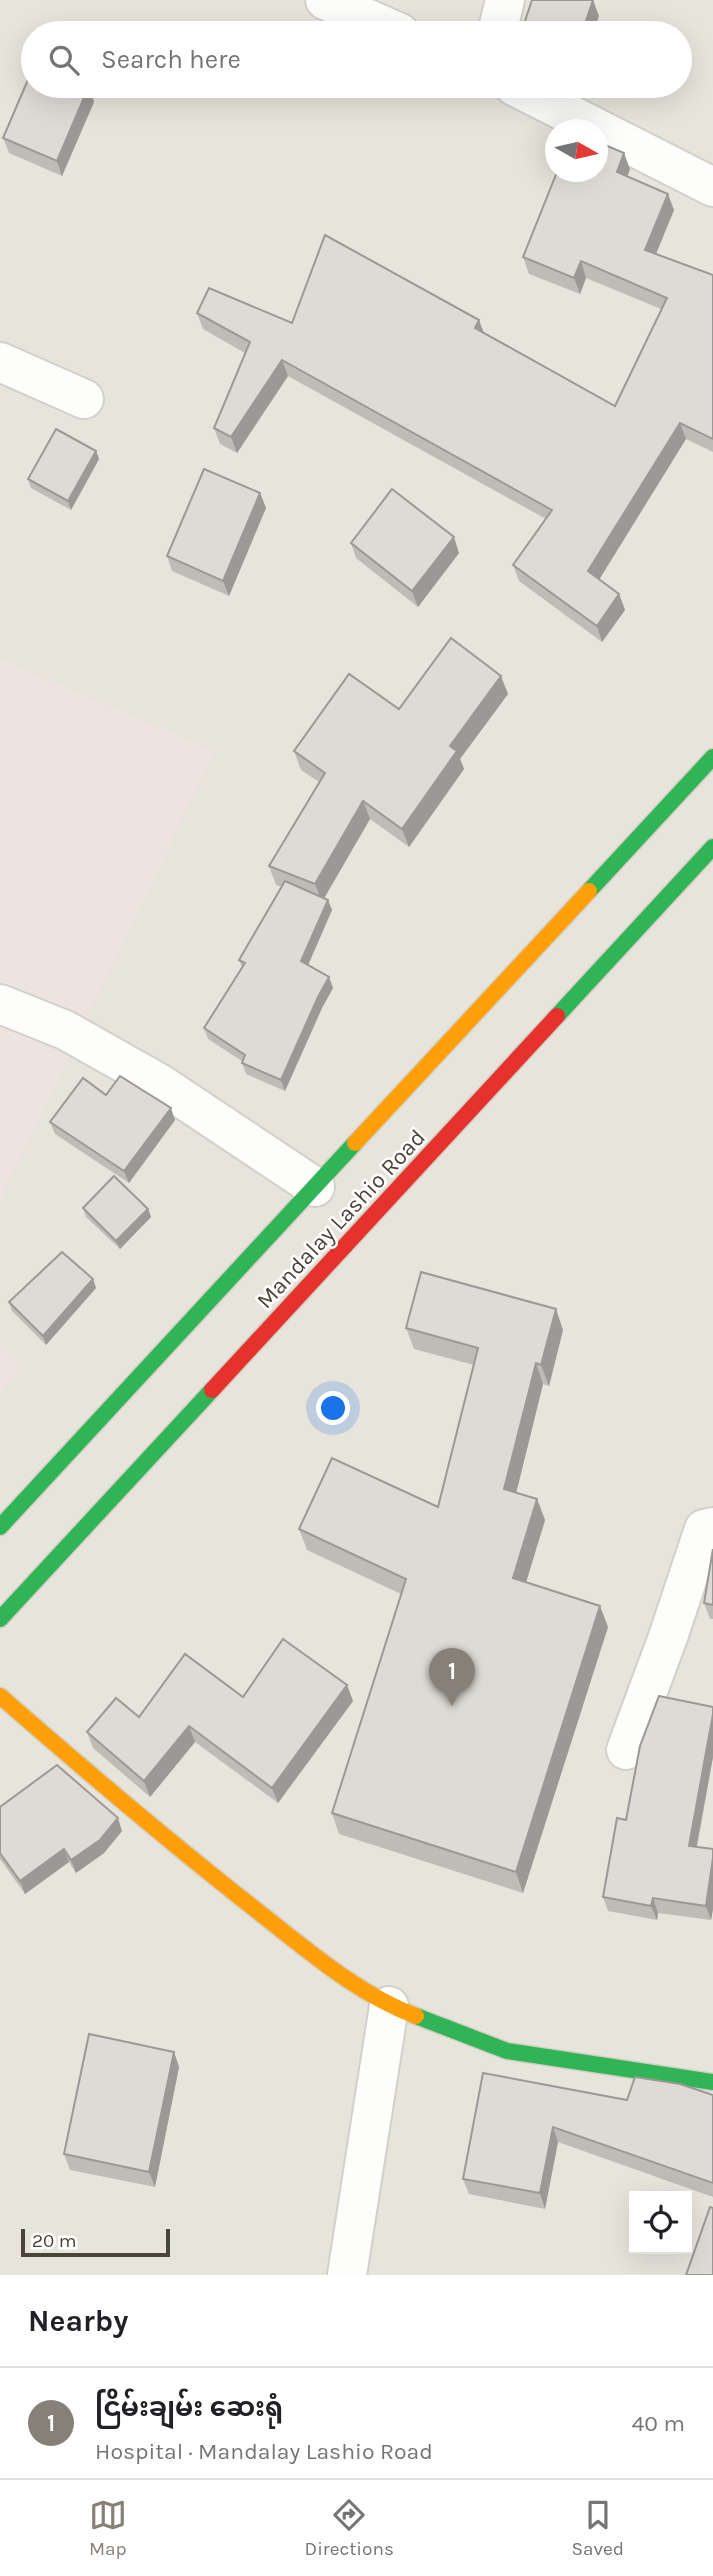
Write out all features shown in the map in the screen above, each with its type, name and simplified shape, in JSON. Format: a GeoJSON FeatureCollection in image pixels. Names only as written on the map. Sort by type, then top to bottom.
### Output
{"type":"FeatureCollection","features":[{"type":"Feature","properties":{"kind":"main road","name":"Mandalay Lashio Road"},"geometry":{"type":"LineString","coordinates":[[0,1527],[713,757]]}},
{"type":"Feature","properties":{"kind":"main road","name":"Mandalay Lashio Road"},"geometry":{"type":"LineString","coordinates":[[0,1619],[713,847]]}},
{"type":"Feature","properties":{"kind":"main road"},"geometry":{"type":"LineString","coordinates":[[0,1696],[172,1844],[315,1956],[389,2006],[507,2051],[713,2082]]}},
{"type":"Feature","properties":{"kind":"street"},"geometry":{"type":"LineString","coordinates":[[325,0],[373,21]]}},
{"type":"Feature","properties":{"kind":"street"},"geometry":{"type":"LineString","coordinates":[[500,21],[505,0]]}},
{"type":"Feature","properties":{"kind":"street"},"geometry":{"type":"LineString","coordinates":[[538,98],[713,187]]}},
{"type":"Feature","properties":{"kind":"street"},"geometry":{"type":"LineString","coordinates":[[0,362],[84,399]]}},
{"type":"Feature","properties":{"kind":"street"},"geometry":{"type":"LineString","coordinates":[[0,1004],[65,1030],[159,1083],[315,1187]]}},
{"type":"Feature","properties":{"kind":"street"},"geometry":{"type":"LineString","coordinates":[[626,1750],[704,1529],[713,1527]]}},
{"type":"Feature","properties":{"kind":"street"},"geometry":{"type":"LineString","coordinates":[[347,2275],[389,2006]]}},
{"type":"Feature","properties":{"kind":"shaded area"},"geometry":{"type":"Polygon","coordinates":[[[0,0],[713,0],[713,2275],[0,2275],[0,0]]]}},
{"type":"Feature","properties":{"kind":"shaded area"},"geometry":{"type":"Polygon","coordinates":[[[0,660],[215,751],[0,1201],[0,660]]]}},
{"type":"Feature","properties":{"kind":"shaded area"},"geometry":{"type":"Polygon","coordinates":[[[0,1347],[21,1367],[0,1393],[0,1347]]]}},
{"type":"Feature","properties":{"kind":"building"},"geometry":{"type":"Polygon","coordinates":[[[532,0],[593,0],[586,21],[525,21],[532,0]]]}},
{"type":"Feature","properties":{"kind":"building"},"geometry":{"type":"Polygon","coordinates":[[[21,96],[84,98],[57,161],[3,138],[21,96]]]}},
{"type":"Feature","properties":{"kind":"building"},"geometry":{"type":"Polygon","coordinates":[[[608,146],[624,153],[617,172],[668,194],[645,250],[713,275],[713,439],[680,423],[588,571],[619,594],[597,626],[513,565],[552,510],[282,360],[231,437],[214,428],[250,342],[197,313],[209,288],[292,323],[325,235],[479,320],[475,328],[615,406],[667,298],[581,261],[574,278],[523,257],[553,182],[608,182],[608,146]]]}},
{"type":"Feature","properties":{"kind":"building"},"geometry":{"type":"Polygon","coordinates":[[[56,429],[96,451],[68,501],[28,479],[56,429]]]}},
{"type":"Feature","properties":{"kind":"building"},"geometry":{"type":"Polygon","coordinates":[[[204,469],[260,493],[223,581],[167,556],[204,469]]]}},
{"type":"Feature","properties":{"kind":"building"},"geometry":{"type":"Polygon","coordinates":[[[392,489],[454,537],[412,591],[351,543],[392,489]]]}},
{"type":"Feature","properties":{"kind":"building"},"geometry":{"type":"Polygon","coordinates":[[[451,638],[501,676],[450,746],[457,751],[402,829],[363,801],[315,884],[269,866],[325,773],[294,751],[349,674],[399,709],[451,638]]]}},
{"type":"Feature","properties":{"kind":"building"},"geometry":{"type":"Polygon","coordinates":[[[285,881],[328,900],[301,961],[329,977],[281,1080],[242,1063],[245,1055],[204,1028],[245,963],[239,960],[285,881]]]}},
{"type":"Feature","properties":{"kind":"building"},"geometry":{"type":"Polygon","coordinates":[[[120,1076],[171,1108],[124,1171],[50,1122],[83,1078],[106,1095],[120,1076]]]}},
{"type":"Feature","properties":{"kind":"building"},"geometry":{"type":"Polygon","coordinates":[[[114,1176],[148,1209],[116,1241],[83,1208],[114,1176]]]}},
{"type":"Feature","properties":{"kind":"building"},"geometry":{"type":"Polygon","coordinates":[[[62,1252],[93,1279],[43,1336],[9,1302],[62,1252]]]}},
{"type":"Feature","properties":{"kind":"building"},"geometry":{"type":"Polygon","coordinates":[[[421,1272],[556,1309],[541,1365],[536,1363],[504,1489],[537,1499],[513,1578],[600,1606],[516,1872],[332,1813],[406,1579],[299,1529],[332,1458],[438,1507],[478,1348],[406,1328],[421,1272]]]}},
{"type":"Feature","properties":{"kind":"building"},"geometry":{"type":"Polygon","coordinates":[[[713,1549],[713,1605],[704,1603],[713,1549]]]}},
{"type":"Feature","properties":{"kind":"building"},"geometry":{"type":"Polygon","coordinates":[[[283,1639],[347,1685],[272,1788],[189,1726],[144,1781],[87,1732],[116,1698],[139,1717],[185,1654],[243,1697],[283,1639]]]}},
{"type":"Feature","properties":{"kind":"building"},"geometry":{"type":"Polygon","coordinates":[[[659,1696],[713,1707],[689,1846],[713,1849],[706,1906],[653,1898],[651,1906],[603,1897],[617,1818],[626,1820],[640,1746],[659,1696]]]}},
{"type":"Feature","properties":{"kind":"building"},"geometry":{"type":"Polygon","coordinates":[[[57,1765],[118,1818],[100,1840],[71,1860],[64,1849],[20,1881],[0,1853],[0,1807],[57,1765]]]}},
{"type":"Feature","properties":{"kind":"building"},"geometry":{"type":"Polygon","coordinates":[[[89,2034],[174,2052],[149,2172],[64,2154],[89,2034]]]}},
{"type":"Feature","properties":{"kind":"building"},"geometry":{"type":"Polygon","coordinates":[[[483,2073],[627,2100],[635,2077],[680,2084],[713,2095],[713,2183],[553,2127],[540,2193],[463,2179],[483,2073]]]}},
{"type":"Feature","properties":{"kind":"building"},"geometry":{"type":"Polygon","coordinates":[[[710,2207],[713,2208],[713,2275],[686,2275],[710,2207]]]}},
{"type":"Feature","properties":{"kind":"traffic: fast"},"geometry":{"type":"LineString","coordinates":[[589,891],[713,757]]}},
{"type":"Feature","properties":{"kind":"traffic: fast"},"geometry":{"type":"LineString","coordinates":[[557,1016],[713,847]]}},
{"type":"Feature","properties":{"kind":"traffic: fast"},"geometry":{"type":"LineString","coordinates":[[0,1527],[355,1143]]}},
{"type":"Feature","properties":{"kind":"traffic: fast"},"geometry":{"type":"LineString","coordinates":[[0,1619],[212,1390]]}},
{"type":"Feature","properties":{"kind":"traffic: fast"},"geometry":{"type":"LineString","coordinates":[[416,2016],[507,2051],[713,2082]]}},
{"type":"Feature","properties":{"kind":"traffic: slow"},"geometry":{"type":"LineString","coordinates":[[355,1143],[589,891]]}},
{"type":"Feature","properties":{"kind":"traffic: slow"},"geometry":{"type":"LineString","coordinates":[[0,1696],[164,1836],[337,1973],[375,1997],[416,2016]]}},
{"type":"Feature","properties":{"kind":"traffic: jam"},"geometry":{"type":"LineString","coordinates":[[212,1390],[557,1016]]}},
{"type":"Feature","properties":{"kind":"place","name":"ငြိမ်းချမ်း ဆေးရုံ"},"geometry":{"type":"Point","coordinates":[452,1706]}}]}
